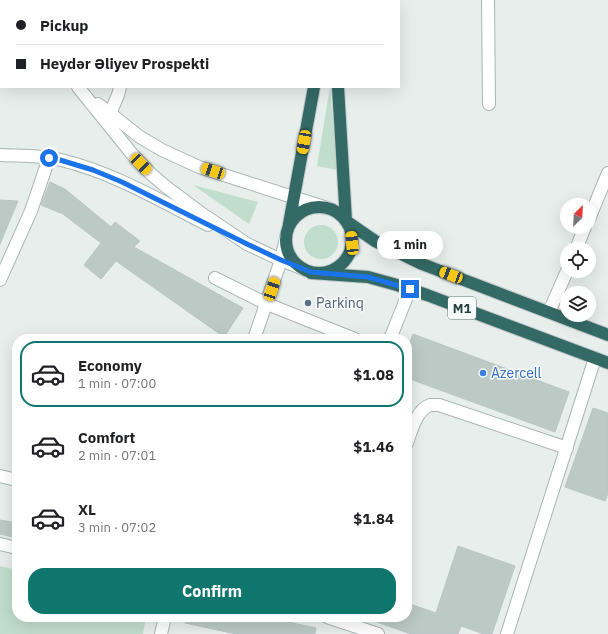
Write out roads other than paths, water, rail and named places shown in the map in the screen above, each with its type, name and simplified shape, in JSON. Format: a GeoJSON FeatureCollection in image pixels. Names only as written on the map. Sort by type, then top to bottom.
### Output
{"type":"FeatureCollection","features":[{"type":"Feature","properties":{"kind":"highway"},"geometry":{"type":"LineString","coordinates":[[287,232],[295,217],[304,210],[327,208],[338,213],[346,221],[351,231],[352,243],[350,254],[343,263],[334,270],[323,273],[306,270],[292,260],[287,249],[287,232],[295,198],[314,88]]}},
{"type":"Feature","properties":{"kind":"highway"},"geometry":{"type":"LineString","coordinates":[[338,88],[346,221]]}},
{"type":"Feature","properties":{"kind":"highway","name":"M1"},"geometry":{"type":"LineString","coordinates":[[346,221],[375,242],[422,264],[608,335]]}},
{"type":"Feature","properties":{"kind":"highway","name":"M1"},"geometry":{"type":"LineString","coordinates":[[306,270],[368,277],[410,289],[608,363]]}},
{"type":"Feature","properties":{"kind":"street"},"geometry":{"type":"LineString","coordinates":[[488,0],[489,104]]}},
{"type":"Feature","properties":{"kind":"street"},"geometry":{"type":"LineString","coordinates":[[78,88],[110,114],[162,150],[199,167],[327,208]]}},
{"type":"Feature","properties":{"kind":"street"},"geometry":{"type":"LineString","coordinates":[[78,88],[132,154],[150,173],[201,213],[247,244]]}},
{"type":"Feature","properties":{"kind":"street"},"geometry":{"type":"LineString","coordinates":[[110,114],[120,88]]}},
{"type":"Feature","properties":{"kind":"street"},"geometry":{"type":"LineString","coordinates":[[0,155],[36,156],[49,158],[93,170],[122,182],[281,260],[306,270]]}},
{"type":"Feature","properties":{"kind":"street"},"geometry":{"type":"LineString","coordinates":[[0,280],[31,211],[49,158]]}},
{"type":"Feature","properties":{"kind":"street"},"geometry":{"type":"LineString","coordinates":[[596,202],[608,173]]}},
{"type":"Feature","properties":{"kind":"street"},"geometry":{"type":"LineString","coordinates":[[256,334],[281,260],[287,232]]}},
{"type":"Feature","properties":{"kind":"street"},"geometry":{"type":"LineString","coordinates":[[215,278],[267,304],[342,334]]}},
{"type":"Feature","properties":{"kind":"street"},"geometry":{"type":"LineString","coordinates":[[550,312],[564,278]]}},
{"type":"Feature","properties":{"kind":"street"},"geometry":{"type":"LineString","coordinates":[[392,334],[410,289]]}},
{"type":"Feature","properties":{"kind":"street"},"geometry":{"type":"LineString","coordinates":[[506,634],[595,358]]}},
{"type":"Feature","properties":{"kind":"street"},"geometry":{"type":"LineString","coordinates":[[412,426],[422,410],[430,405],[439,405],[567,448]]}},
{"type":"Feature","properties":{"kind":"street"},"geometry":{"type":"LineString","coordinates":[[0,476],[12,479]]}},
{"type":"Feature","properties":{"kind":"street"},"geometry":{"type":"LineString","coordinates":[[0,544],[12,547]]}},
{"type":"Feature","properties":{"kind":"street"},"geometry":{"type":"LineString","coordinates":[[161,634],[164,622]]}},
{"type":"Feature","properties":{"kind":"street"},"geometry":{"type":"LineString","coordinates":[[342,622],[378,634]]}},
{"type":"Feature","properties":{"kind":"place","name":"Parkinq"},"geometry":{"type":"Point","coordinates":[308,303]}},
{"type":"Feature","properties":{"kind":"place","name":"Azercell"},"geometry":{"type":"Point","coordinates":[483,373]}}]}
